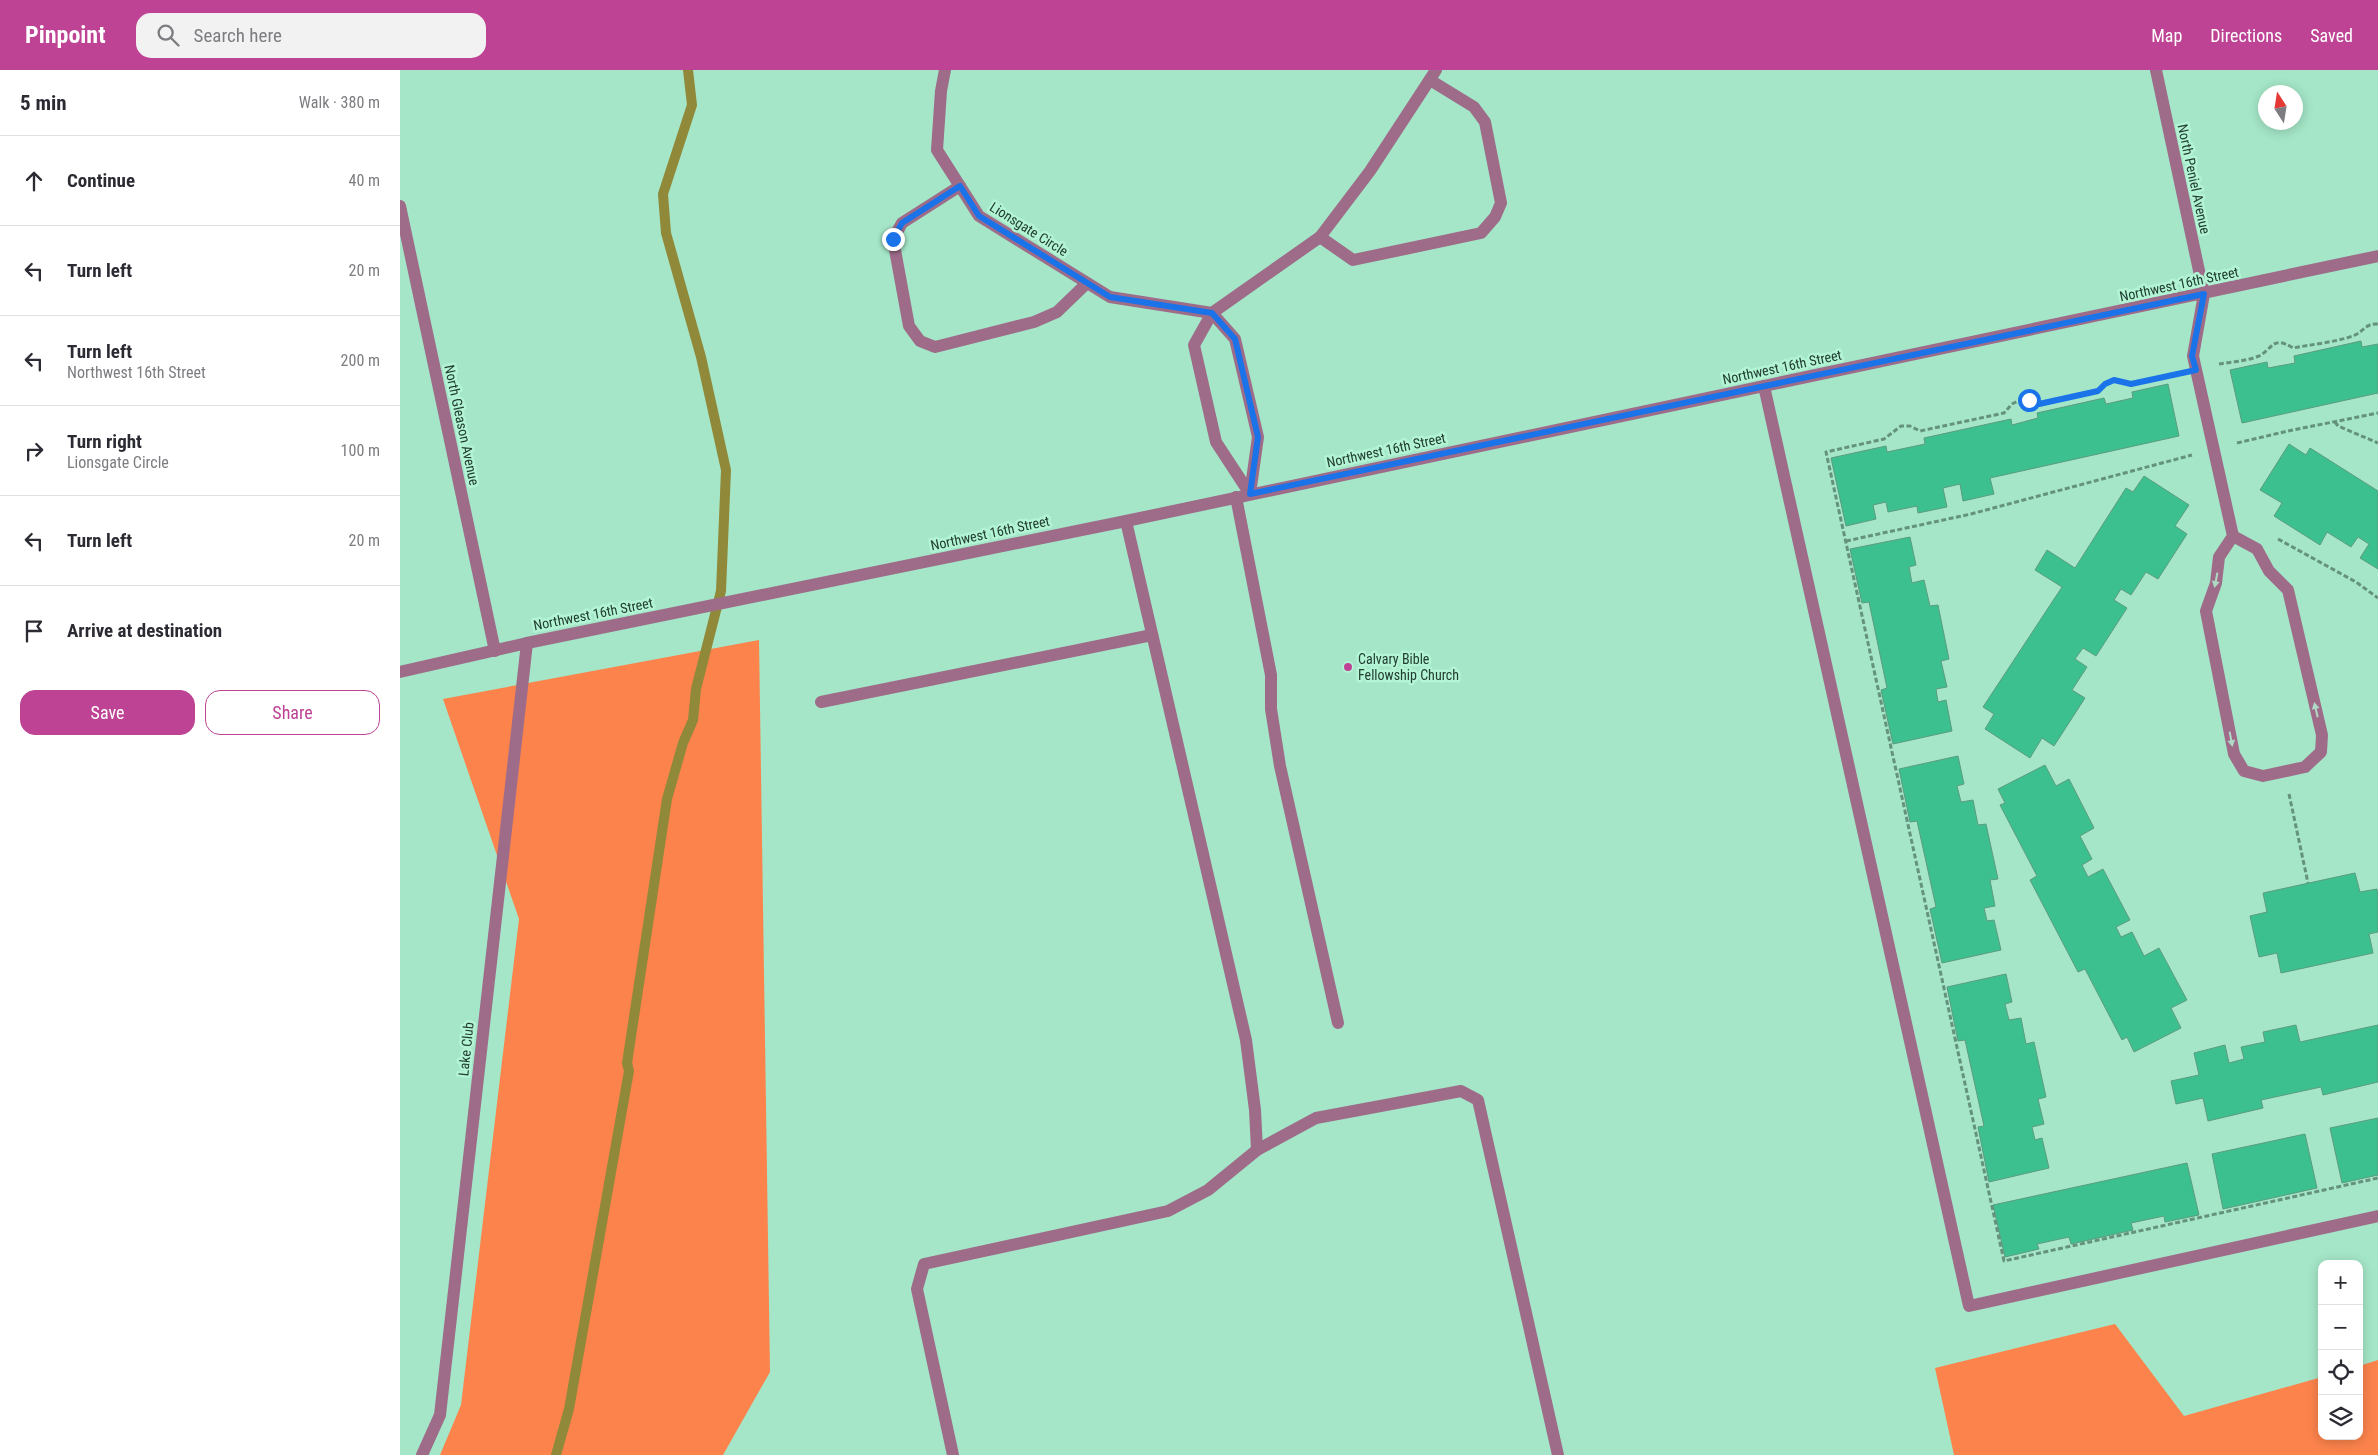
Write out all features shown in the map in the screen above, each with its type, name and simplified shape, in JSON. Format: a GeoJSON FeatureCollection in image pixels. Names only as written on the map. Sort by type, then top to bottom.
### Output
{"type":"FeatureCollection","features":[{"type":"Feature","properties":{"kind":"street","name":"Lionsgate Circle"},"geometry":{"type":"LineString","coordinates":[[945,70],[941,91],[937,150],[979,216],[1110,297],[1212,313]]}},
{"type":"Feature","properties":{"kind":"street","name":"North Peniel Avenue"},"geometry":{"type":"LineString","coordinates":[[2156,70],[2204,294]]}},
{"type":"Feature","properties":{"kind":"street"},"geometry":{"type":"LineString","coordinates":[[1250,494],[1216,442],[1194,345],[1212,313],[1320,237],[1370,171],[1433,75],[1474,107],[1484,122],[1501,203],[1496,217],[1481,233],[1353,260],[1320,237]]}},
{"type":"Feature","properties":{"kind":"street"},"geometry":{"type":"LineString","coordinates":[[960,186],[902,223],[893,239],[909,326],[920,341],[935,347],[1034,322],[1057,312],[1087,283]]}},
{"type":"Feature","properties":{"kind":"street","name":"North Gleason Avenue"},"geometry":{"type":"LineString","coordinates":[[400,206],[495,651]]}},
{"type":"Feature","properties":{"kind":"street","name":"Northwest 16th Street"},"geometry":{"type":"LineString","coordinates":[[400,672],[527,643],[1126,521],[2378,256]]}},
{"type":"Feature","properties":{"kind":"street"},"geometry":{"type":"LineString","coordinates":[[2204,294],[2192,356],[2233,536],[2219,556],[2216,583],[2206,611],[2234,754],[2244,771],[2263,776],[2305,767],[2322,752],[2322,735],[2288,590],[2269,571],[2257,548],[2233,536]]}},
{"type":"Feature","properties":{"kind":"street"},"geometry":{"type":"LineString","coordinates":[[1212,313],[1235,339],[1258,437],[1250,494]]}},
{"type":"Feature","properties":{"kind":"street"},"geometry":{"type":"LineString","coordinates":[[1764,386],[1969,1306],[2378,1216]]}},
{"type":"Feature","properties":{"kind":"street"},"geometry":{"type":"LineString","coordinates":[[1236,497],[1271,675],[1271,709],[1280,766],[1338,1023]]}},
{"type":"Feature","properties":{"kind":"street"},"geometry":{"type":"LineString","coordinates":[[1126,521],[1246,1040],[1256,1110],[1257,1150]]}},
{"type":"Feature","properties":{"kind":"street"},"geometry":{"type":"LineString","coordinates":[[821,702],[1152,635]]}},
{"type":"Feature","properties":{"kind":"street","name":"Lake Club"},"geometry":{"type":"LineString","coordinates":[[422,1455],[440,1415],[527,643]]}},
{"type":"Feature","properties":{"kind":"street"},"geometry":{"type":"LineString","coordinates":[[953,1455],[918,1289],[924,1264],[1168,1211],[1208,1190],[1257,1150],[1316,1118],[1461,1091],[1478,1100],[1558,1455]]}},
{"type":"Feature","properties":{"kind":"path"},"geometry":{"type":"LineString","coordinates":[[2378,324],[2372,323],[2356,335],[2293,348],[2277,343],[2266,348],[2260,356],[2131,384],[2114,380],[2105,384],[2098,391],[2039,404],[2029,400],[2020,400],[2012,404],[2004,413],[1920,430],[1910,426],[1901,426],[1884,439],[1826,452],[2004,1261],[2378,1178]]}},
{"type":"Feature","properties":{"kind":"path"},"geometry":{"type":"LineString","coordinates":[[1846,541],[1971,514],[2288,431],[2378,414]]}},
{"type":"Feature","properties":{"kind":"path"},"geometry":{"type":"LineString","coordinates":[[2335,422],[2338,426],[2378,443]]}},
{"type":"Feature","properties":{"kind":"path"},"geometry":{"type":"LineString","coordinates":[[2249,544],[2260,538],[2274,537],[2284,540],[2356,582],[2378,598]]}},
{"type":"Feature","properties":{"kind":"path"},"geometry":{"type":"LineString","coordinates":[[2284,771],[2308,883]]}},
{"type":"Feature","properties":{"kind":"shaded area"},"geometry":{"type":"Polygon","coordinates":[[[759,640],[770,1372],[723,1455],[440,1455],[461,1405],[519,919],[443,699],[759,640]]]}},
{"type":"Feature","properties":{"kind":"shaded area"},"geometry":{"type":"Polygon","coordinates":[[[2115,1324],[2184,1416],[2318,1378],[2318,1440],[2363,1440],[2363,1365],[2378,1360],[2378,1455],[1954,1455],[1935,1368],[2115,1324]]]}},
{"type":"Feature","properties":{"kind":"building"},"geometry":{"type":"Polygon","coordinates":[[[2361,341],[2362,347],[2378,344],[2378,393],[2242,423],[2230,370],[2267,362],[2268,368],[2295,363],[2294,356],[2361,341]]]}},
{"type":"Feature","properties":{"kind":"building"},"geometry":{"type":"Polygon","coordinates":[[[2168,384],[2179,436],[1990,478],[1994,494],[1963,501],[1960,484],[1943,488],[1947,507],[1918,513],[1917,506],[1888,512],[1886,502],[1873,505],[1876,519],[1846,526],[1831,458],[1886,446],[1887,452],[1925,444],[1924,438],[2011,419],[2012,425],[2038,418],[2037,413],[2104,398],[2106,404],[2133,398],[2132,392],[2168,384]]]}},
{"type":"Feature","properties":{"kind":"building"},"geometry":{"type":"Polygon","coordinates":[[[2289,444],[2306,455],[2310,448],[2378,491],[2378,569],[2360,558],[2369,544],[2358,537],[2351,547],[2327,532],[2320,545],[2274,516],[2282,503],[2260,490],[2289,444]]]}},
{"type":"Feature","properties":{"kind":"building"},"geometry":{"type":"Polygon","coordinates":[[[2144,476],[2189,505],[2175,526],[2187,534],[2158,579],[2146,572],[2131,595],[2121,589],[2114,600],[2127,608],[2096,656],[2083,648],[2075,659],[2087,667],[2072,690],[2085,698],[2054,746],[2042,738],[2030,758],[1985,729],[1994,714],[1983,707],[2062,587],[2035,570],[2047,550],[2075,568],[2126,488],[2133,492],[2144,476]]]}},
{"type":"Feature","properties":{"kind":"building"},"geometry":{"type":"Polygon","coordinates":[[[1910,537],[1916,565],[1909,567],[1912,583],[1924,580],[1930,606],[1938,605],[1949,659],[1941,661],[1947,687],[1936,689],[1938,702],[1946,700],[1952,731],[1893,744],[1881,690],[1887,688],[1869,602],[1862,603],[1850,549],[1910,537]]]}},
{"type":"Feature","properties":{"kind":"building"},"geometry":{"type":"Polygon","coordinates":[[[1958,756],[1964,784],[1957,786],[1961,802],[1973,800],[1978,825],[1986,824],[1998,879],[1990,880],[1995,906],[1984,908],[1987,921],[1994,920],[2001,950],[1942,963],[1930,909],[1936,907],[1917,821],[1910,822],[1899,769],[1958,756]]]}},
{"type":"Feature","properties":{"kind":"building"},"geometry":{"type":"Polygon","coordinates":[[[2045,765],[2056,786],[2069,779],[2094,828],[2080,836],[2092,859],[2082,865],[2088,877],[2103,869],[2130,920],[2116,927],[2121,937],[2132,932],[2144,956],[2159,948],[2187,1000],[2171,1008],[2181,1028],[2134,1052],[2127,1037],[2122,1040],[2085,969],[2078,972],[2030,880],[2037,876],[2000,805],[2005,803],[1998,789],[2045,765]]]}},
{"type":"Feature","properties":{"kind":"building"},"geometry":{"type":"Polygon","coordinates":[[[2355,873],[2360,892],[2377,889],[2378,893],[2378,932],[2369,934],[2373,953],[2281,973],[2277,953],[2259,957],[2250,916],[2267,912],[2263,893],[2355,873]]]}},
{"type":"Feature","properties":{"kind":"building"},"geometry":{"type":"Polygon","coordinates":[[[2006,974],[2012,1002],[2005,1004],[2009,1020],[2021,1018],[2026,1044],[2034,1042],[2046,1097],[2038,1099],[2044,1124],[2032,1127],[2035,1140],[2042,1138],[2049,1168],[1989,1182],[1978,1127],[1984,1126],[1965,1040],[1958,1041],[1947,987],[2006,974]]]}},
{"type":"Feature","properties":{"kind":"building"},"geometry":{"type":"Polygon","coordinates":[[[2296,1025],[2300,1042],[2378,1025],[2378,1082],[2323,1095],[2321,1087],[2261,1100],[2263,1108],[2208,1121],[2203,1098],[2176,1104],[2171,1081],[2199,1075],[2194,1053],[2225,1045],[2229,1063],[2244,1059],[2241,1047],[2265,1042],[2263,1032],[2296,1025]]]}},
{"type":"Feature","properties":{"kind":"building"},"geometry":{"type":"Polygon","coordinates":[[[2378,1118],[2378,1175],[2342,1183],[2330,1128],[2378,1118]]]}},
{"type":"Feature","properties":{"kind":"building"},"geometry":{"type":"Polygon","coordinates":[[[2305,1134],[2317,1188],[2223,1209],[2212,1154],[2305,1134]]]}},
{"type":"Feature","properties":{"kind":"building"},"geometry":{"type":"Polygon","coordinates":[[[2187,1163],[2199,1215],[2165,1222],[2164,1216],[2131,1223],[2133,1230],[2071,1244],[2069,1237],[2037,1244],[2039,1249],[2005,1257],[1993,1205],[2187,1163]]]}},
{"type":"Feature","properties":{"kind":"waterway"},"geometry":{"type":"LineString","coordinates":[[556,1455],[569,1409],[629,1071],[627,1063],[667,799],[683,743],[693,720],[696,689],[721,591],[726,470],[701,357],[666,233],[663,194],[692,105],[688,70]]}},
{"type":"Feature","properties":{"kind":"place","name":"Calvary Bible Fellowship Church"},"geometry":{"type":"Point","coordinates":[1348,667]}},
{"type":"Feature","properties":{"kind":"route"},"geometry":{"type":"LineString","coordinates":[[893,239],[902,223],[960,186],[979,216],[1110,297],[1212,313],[1235,339],[1258,437],[1250,494],[2204,294],[2192,356],[2196,370],[2131,384],[2122,380],[2114,380],[2105,384],[2098,391],[2039,404],[2029,400]]}}]}
